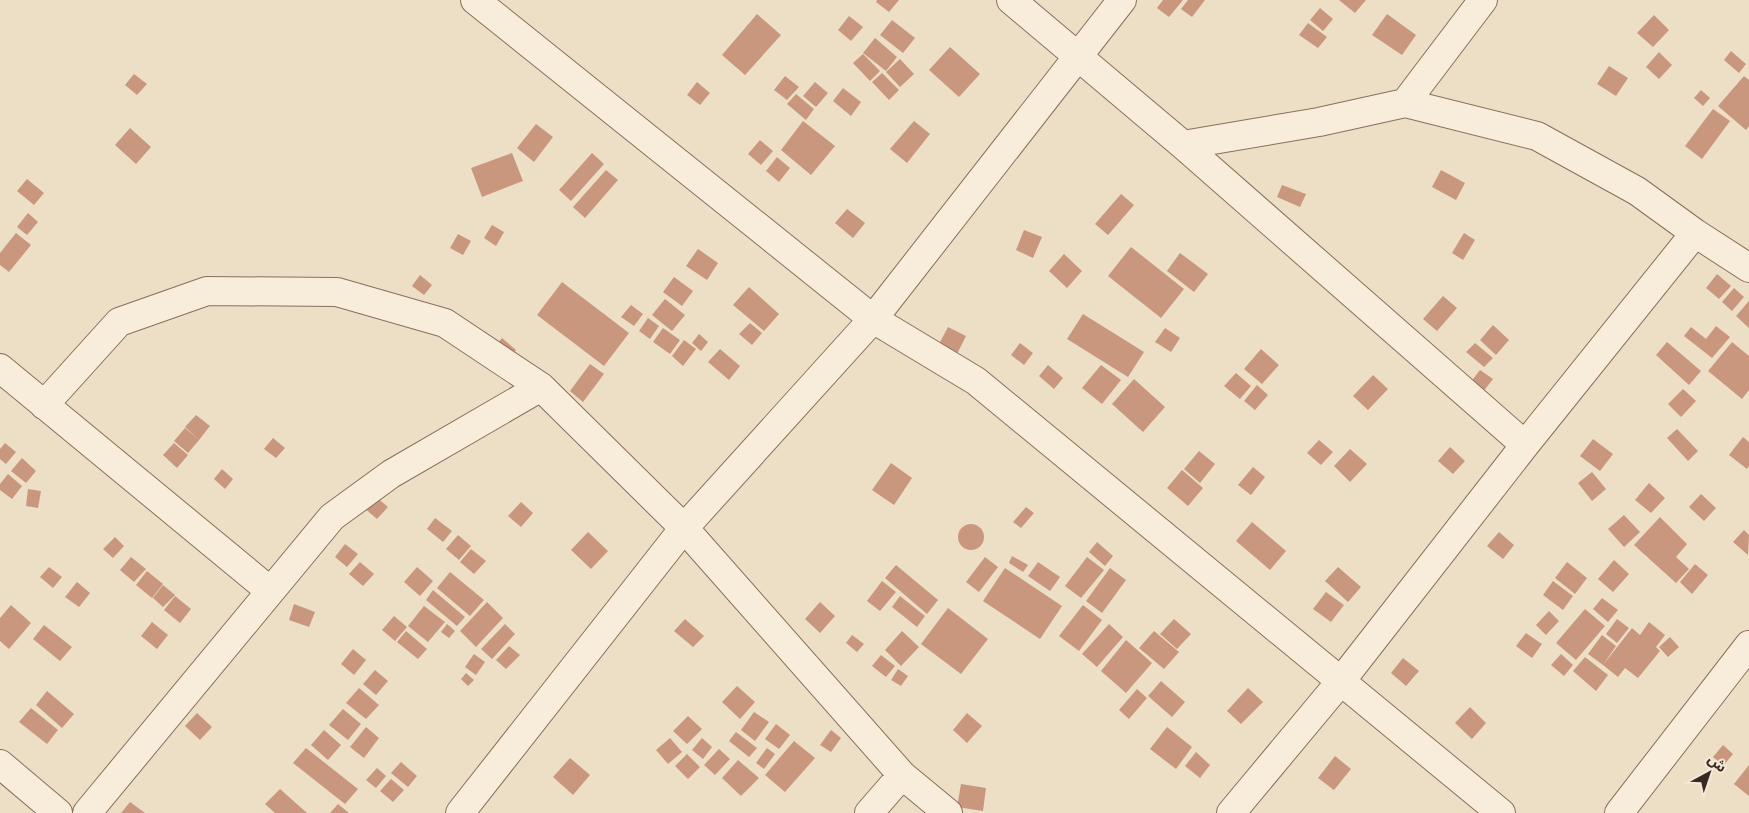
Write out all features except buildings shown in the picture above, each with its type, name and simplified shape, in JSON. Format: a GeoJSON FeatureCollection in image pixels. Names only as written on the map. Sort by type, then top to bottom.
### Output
{"type":"FeatureCollection","features":[{"type":"Feature","properties":{"kind":"street"},"geometry":{"type":"LineString","coordinates":[[475,0],[873,319],[976,381],[1500,813]]}},
{"type":"Feature","properties":{"kind":"street"},"geometry":{"type":"LineString","coordinates":[[1011,0],[1183,146],[1525,445]]}},
{"type":"Feature","properties":{"kind":"street"},"geometry":{"type":"LineString","coordinates":[[460,813],[684,528],[873,319],[1122,0]]}},
{"type":"Feature","properties":{"kind":"street"},"geometry":{"type":"LineString","coordinates":[[1405,103],[1483,0]]}},
{"type":"Feature","properties":{"kind":"street"},"geometry":{"type":"LineString","coordinates":[[1183,146],[1319,122],[1405,103],[1537,136],[1637,191],[1695,233],[1749,268]]}},
{"type":"Feature","properties":{"kind":"street"},"geometry":{"type":"LineString","coordinates":[[1231,813],[1341,681],[1525,445],[1695,233]]}},
{"type":"Feature","properties":{"kind":"street"},"geometry":{"type":"LineString","coordinates":[[44,404],[119,322],[207,290],[337,292],[445,323],[541,387],[684,528],[902,774],[948,813]]}},
{"type":"Feature","properties":{"kind":"street"},"geometry":{"type":"LineString","coordinates":[[0,368],[269,590]]}},
{"type":"Feature","properties":{"kind":"street"},"geometry":{"type":"LineString","coordinates":[[86,813],[332,516],[391,474],[541,387]]}},
{"type":"Feature","properties":{"kind":"street"},"geometry":{"type":"LineString","coordinates":[[1620,813],[1749,645]]}},
{"type":"Feature","properties":{"kind":"street"},"geometry":{"type":"LineString","coordinates":[[0,764],[58,813]]}},
{"type":"Feature","properties":{"kind":"street"},"geometry":{"type":"LineString","coordinates":[[869,813],[902,774]]}}]}
